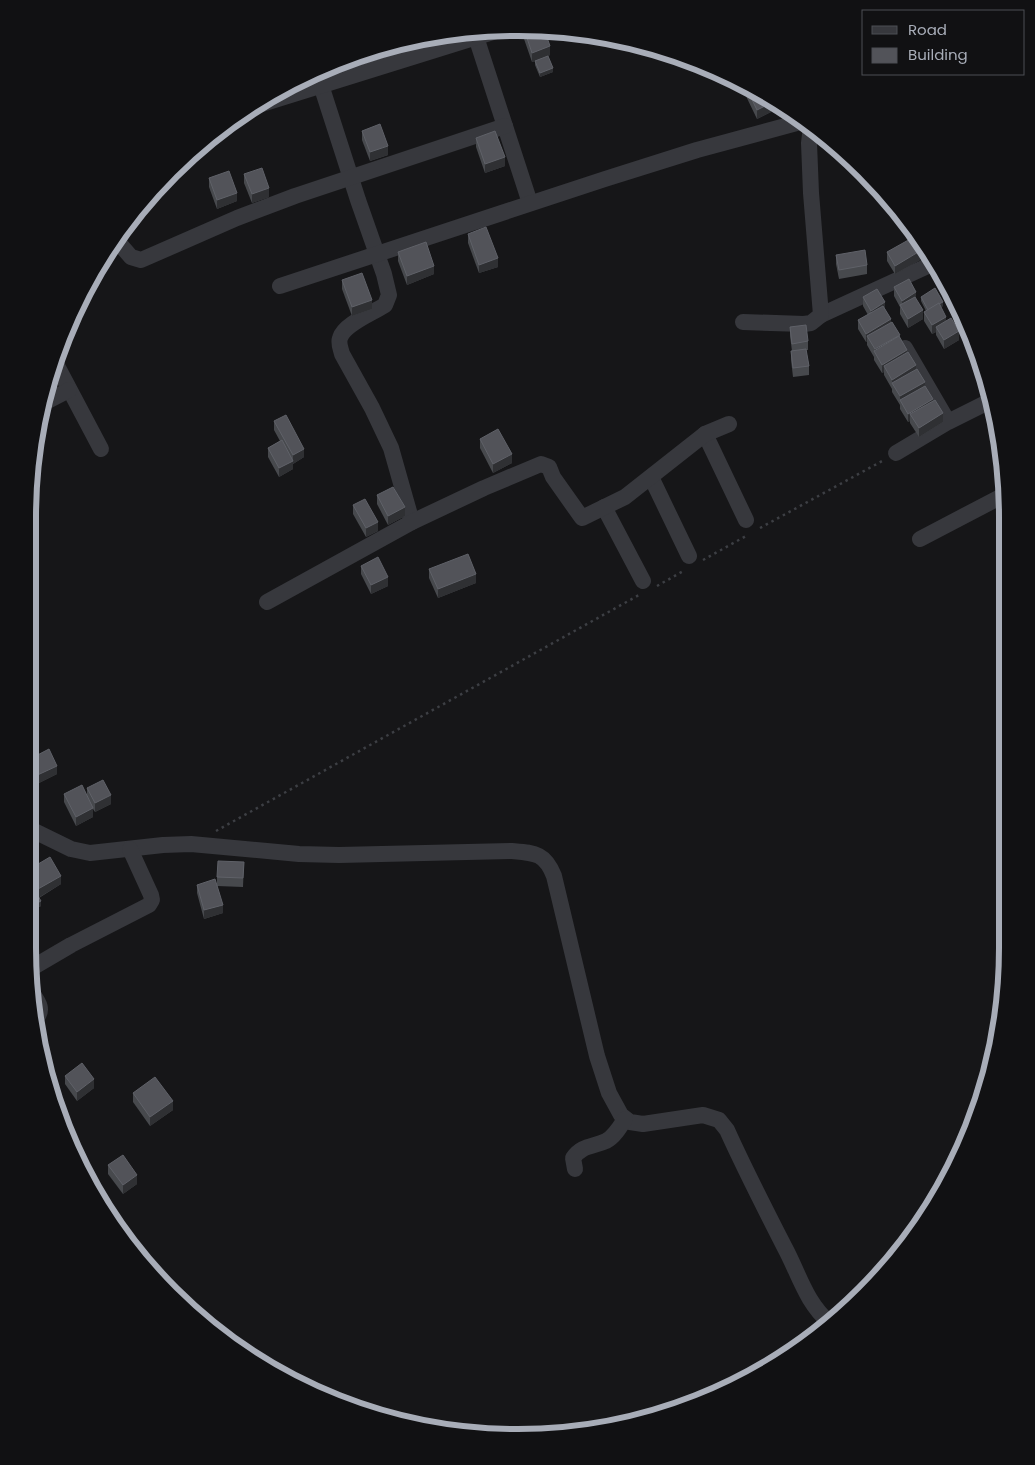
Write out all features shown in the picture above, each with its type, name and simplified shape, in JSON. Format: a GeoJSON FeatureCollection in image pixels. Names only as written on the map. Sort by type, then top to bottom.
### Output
{"type":"FeatureCollection","features":[{"type":"Feature","properties":{"kind":"street"},"geometry":{"type":"LineString","coordinates":[[300,89],[471,38]]}},
{"type":"Feature","properties":{"kind":"street"},"geometry":{"type":"LineString","coordinates":[[476,38],[530,203]]}},
{"type":"Feature","properties":{"kind":"street"},"geometry":{"type":"LineString","coordinates":[[315,83],[351,178],[387,286],[388,300],[385,305],[348,326],[340,338],[340,346],[342,354],[372,408],[391,448],[412,522]]}},
{"type":"Feature","properties":{"kind":"street"},"geometry":{"type":"LineString","coordinates":[[280,286],[697,150],[794,124]]}},
{"type":"Feature","properties":{"kind":"street"},"geometry":{"type":"LineString","coordinates":[[121,245],[130,257],[141,260],[237,218],[295,196],[505,126]]}},
{"type":"Feature","properties":{"kind":"street"},"geometry":{"type":"LineString","coordinates":[[810,136],[811,194],[821,315]]}},
{"type":"Feature","properties":{"kind":"street"},"geometry":{"type":"LineString","coordinates":[[743,322],[804,324],[811,322],[821,315],[928,266]]}},
{"type":"Feature","properties":{"kind":"street"},"geometry":{"type":"LineString","coordinates":[[904,346],[948,422]]}},
{"type":"Feature","properties":{"kind":"street"},"geometry":{"type":"LineString","coordinates":[[60,371],[101,449]]}},
{"type":"Feature","properties":{"kind":"street"},"geometry":{"type":"LineString","coordinates":[[51,399],[69,390]]}},
{"type":"Feature","properties":{"kind":"street"},"geometry":{"type":"LineString","coordinates":[[896,453],[948,422],[985,404]]}},
{"type":"Feature","properties":{"kind":"street"},"geometry":{"type":"LineString","coordinates":[[267,602],[412,522],[541,464],[549,467],[553,477],[582,518],[625,497],[705,434],[730,424]]}},
{"type":"Feature","properties":{"kind":"street"},"geometry":{"type":"LineString","coordinates":[[705,434],[750,528]]}},
{"type":"Feature","properties":{"kind":"street"},"geometry":{"type":"LineString","coordinates":[[651,477],[691,563]]}},
{"type":"Feature","properties":{"kind":"street"},"geometry":{"type":"LineString","coordinates":[[920,538],[998,498]]}},
{"type":"Feature","properties":{"kind":"street"},"geometry":{"type":"LineString","coordinates":[[604,507],[647,587]]}},
{"type":"Feature","properties":{"kind":"street"},"geometry":{"type":"LineString","coordinates":[[36,832],[70,849],[90,853],[162,845],[191,844],[299,854],[376,855],[512,852],[539,855],[545,860],[554,876],[601,1072],[615,1106],[625,1119],[636,1124],[703,1115],[719,1120],[727,1130],[807,1295],[814,1308],[824,1318]]}},
{"type":"Feature","properties":{"kind":"street"},"geometry":{"type":"LineString","coordinates":[[37,965],[71,945],[149,905],[152,900],[151,895],[130,849]]}},
{"type":"Feature","properties":{"kind":"street"},"geometry":{"type":"LineString","coordinates":[[575,1169],[573,1158],[578,1151],[607,1141],[625,1119]]}},
{"type":"Feature","properties":{"kind":"path"},"geometry":{"type":"LineString","coordinates":[[191,844],[750,528],[896,453]]}},
{"type":"Feature","properties":{"kind":"building"},"geometry":{"type":"Polygon","coordinates":[[[526,36],[547,37],[550,46],[532,53],[526,36]]]}},
{"type":"Feature","properties":{"kind":"building"},"geometry":{"type":"Polygon","coordinates":[[[548,56],[553,68],[540,73],[535,61],[548,56]]]}},
{"type":"Feature","properties":{"kind":"building"},"geometry":{"type":"Polygon","coordinates":[[[751,97],[766,106],[757,110],[751,97]]]}},
{"type":"Feature","properties":{"kind":"building"},"geometry":{"type":"Polygon","coordinates":[[[380,124],[388,146],[370,152],[362,131],[380,124]]]}},
{"type":"Feature","properties":{"kind":"building"},"geometry":{"type":"Polygon","coordinates":[[[495,131],[505,157],[485,164],[476,138],[495,131]]]}},
{"type":"Feature","properties":{"kind":"building"},"geometry":{"type":"Polygon","coordinates":[[[262,168],[269,188],[252,194],[244,174],[262,168]]]}},
{"type":"Feature","properties":{"kind":"building"},"geometry":{"type":"Polygon","coordinates":[[[229,171],[237,193],[217,200],[209,178],[229,171]]]}},
{"type":"Feature","properties":{"kind":"building"},"geometry":{"type":"Polygon","coordinates":[[[486,227],[498,258],[479,265],[468,234],[486,227]]]}},
{"type":"Feature","properties":{"kind":"building"},"geometry":{"type":"Polygon","coordinates":[[[910,239],[919,252],[895,266],[887,252],[910,239]]]}},
{"type":"Feature","properties":{"kind":"building"},"geometry":{"type":"Polygon","coordinates":[[[426,242],[434,266],[407,276],[398,252],[426,242]]]}},
{"type":"Feature","properties":{"kind":"building"},"geometry":{"type":"Polygon","coordinates":[[[865,250],[867,265],[839,270],[836,255],[865,250]]]}},
{"type":"Feature","properties":{"kind":"building"},"geometry":{"type":"Polygon","coordinates":[[[362,273],[372,300],[352,307],[342,280],[362,273]]]}},
{"type":"Feature","properties":{"kind":"building"},"geometry":{"type":"Polygon","coordinates":[[[909,279],[916,292],[902,301],[894,287],[909,279]]]}},
{"type":"Feature","properties":{"kind":"building"},"geometry":{"type":"Polygon","coordinates":[[[935,288],[943,302],[928,310],[921,297],[935,288]]]}},
{"type":"Feature","properties":{"kind":"building"},"geometry":{"type":"Polygon","coordinates":[[[877,289],[885,302],[871,311],[863,297],[877,289]]]}},
{"type":"Feature","properties":{"kind":"building"},"geometry":{"type":"Polygon","coordinates":[[[915,297],[923,310],[908,319],[900,305],[915,297]]]}},
{"type":"Feature","properties":{"kind":"building"},"geometry":{"type":"Polygon","coordinates":[[[939,303],[946,317],[932,325],[924,312],[939,303]]]}},
{"type":"Feature","properties":{"kind":"building"},"geometry":{"type":"Polygon","coordinates":[[[883,306],[891,319],[866,334],[858,320],[883,306]]]}},
{"type":"Feature","properties":{"kind":"building"},"geometry":{"type":"Polygon","coordinates":[[[951,318],[959,331],[944,340],[936,327],[951,318]]]}},
{"type":"Feature","properties":{"kind":"building"},"geometry":{"type":"Polygon","coordinates":[[[892,322],[900,335],[875,349],[867,336],[892,322]]]}},
{"type":"Feature","properties":{"kind":"building"},"geometry":{"type":"Polygon","coordinates":[[[806,325],[808,341],[792,344],[790,327],[806,325]]]}},
{"type":"Feature","properties":{"kind":"building"},"geometry":{"type":"Polygon","coordinates":[[[899,336],[907,350],[882,365],[874,351],[899,336]]]}},
{"type":"Feature","properties":{"kind":"building"},"geometry":{"type":"Polygon","coordinates":[[[806,349],[809,366],[793,368],[791,351],[806,349]]]}},
{"type":"Feature","properties":{"kind":"building"},"geometry":{"type":"Polygon","coordinates":[[[908,352],[916,365],[892,380],[884,366],[908,352]]]}},
{"type":"Feature","properties":{"kind":"building"},"geometry":{"type":"Polygon","coordinates":[[[917,369],[925,382],[900,396],[892,383],[917,369]]]}},
{"type":"Feature","properties":{"kind":"building"},"geometry":{"type":"Polygon","coordinates":[[[925,386],[933,399],[908,414],[900,400],[925,386]]]}},
{"type":"Feature","properties":{"kind":"building"},"geometry":{"type":"Polygon","coordinates":[[[935,400],[943,413],[919,428],[910,414],[935,400]]]}},
{"type":"Feature","properties":{"kind":"building"},"geometry":{"type":"Polygon","coordinates":[[[286,415],[304,449],[293,455],[274,421],[286,415]]]}},
{"type":"Feature","properties":{"kind":"building"},"geometry":{"type":"Polygon","coordinates":[[[498,429],[512,454],[493,464],[480,439],[498,429]]]}},
{"type":"Feature","properties":{"kind":"building"},"geometry":{"type":"Polygon","coordinates":[[[282,440],[293,461],[279,468],[268,448],[282,440]]]}},
{"type":"Feature","properties":{"kind":"building"},"geometry":{"type":"Polygon","coordinates":[[[393,487],[405,507],[388,516],[377,495],[393,487]]]}},
{"type":"Feature","properties":{"kind":"building"},"geometry":{"type":"Polygon","coordinates":[[[365,499],[378,522],[366,528],[353,505],[365,499]]]}},
{"type":"Feature","properties":{"kind":"building"},"geometry":{"type":"Polygon","coordinates":[[[468,554],[476,574],[438,589],[429,569],[468,554]]]}},
{"type":"Feature","properties":{"kind":"building"},"geometry":{"type":"Polygon","coordinates":[[[378,557],[388,577],[371,585],[361,566],[378,557]]]}},
{"type":"Feature","properties":{"kind":"building"},"geometry":{"type":"Polygon","coordinates":[[[49,749],[57,766],[36,776],[36,756],[49,749]]]}},
{"type":"Feature","properties":{"kind":"building"},"geometry":{"type":"Polygon","coordinates":[[[103,780],[111,795],[95,803],[87,788],[103,780]]]}},
{"type":"Feature","properties":{"kind":"building"},"geometry":{"type":"Polygon","coordinates":[[[82,785],[93,808],[76,817],[64,794],[82,785]]]}},
{"type":"Feature","properties":{"kind":"building"},"geometry":{"type":"Polygon","coordinates":[[[50,857],[61,876],[38,889],[36,886],[36,865],[50,857]]]}},
{"type":"Feature","properties":{"kind":"building"},"geometry":{"type":"Polygon","coordinates":[[[218,861],[244,862],[243,878],[217,877],[218,861]]]}},
{"type":"Feature","properties":{"kind":"building"},"geometry":{"type":"Polygon","coordinates":[[[215,879],[223,905],[204,910],[197,885],[215,879]]]}},
{"type":"Feature","properties":{"kind":"building"},"geometry":{"type":"Polygon","coordinates":[[[36,893],[41,901],[36,904],[36,893]]]}},
{"type":"Feature","properties":{"kind":"building"},"geometry":{"type":"Polygon","coordinates":[[[82,1063],[94,1079],[77,1092],[65,1076],[82,1063]]]}},
{"type":"Feature","properties":{"kind":"building"},"geometry":{"type":"Polygon","coordinates":[[[155,1077],[173,1101],[150,1117],[133,1093],[155,1077]]]}},
{"type":"Feature","properties":{"kind":"building"},"geometry":{"type":"Polygon","coordinates":[[[123,1155],[137,1175],[123,1185],[108,1165],[123,1155]]]}}]}
